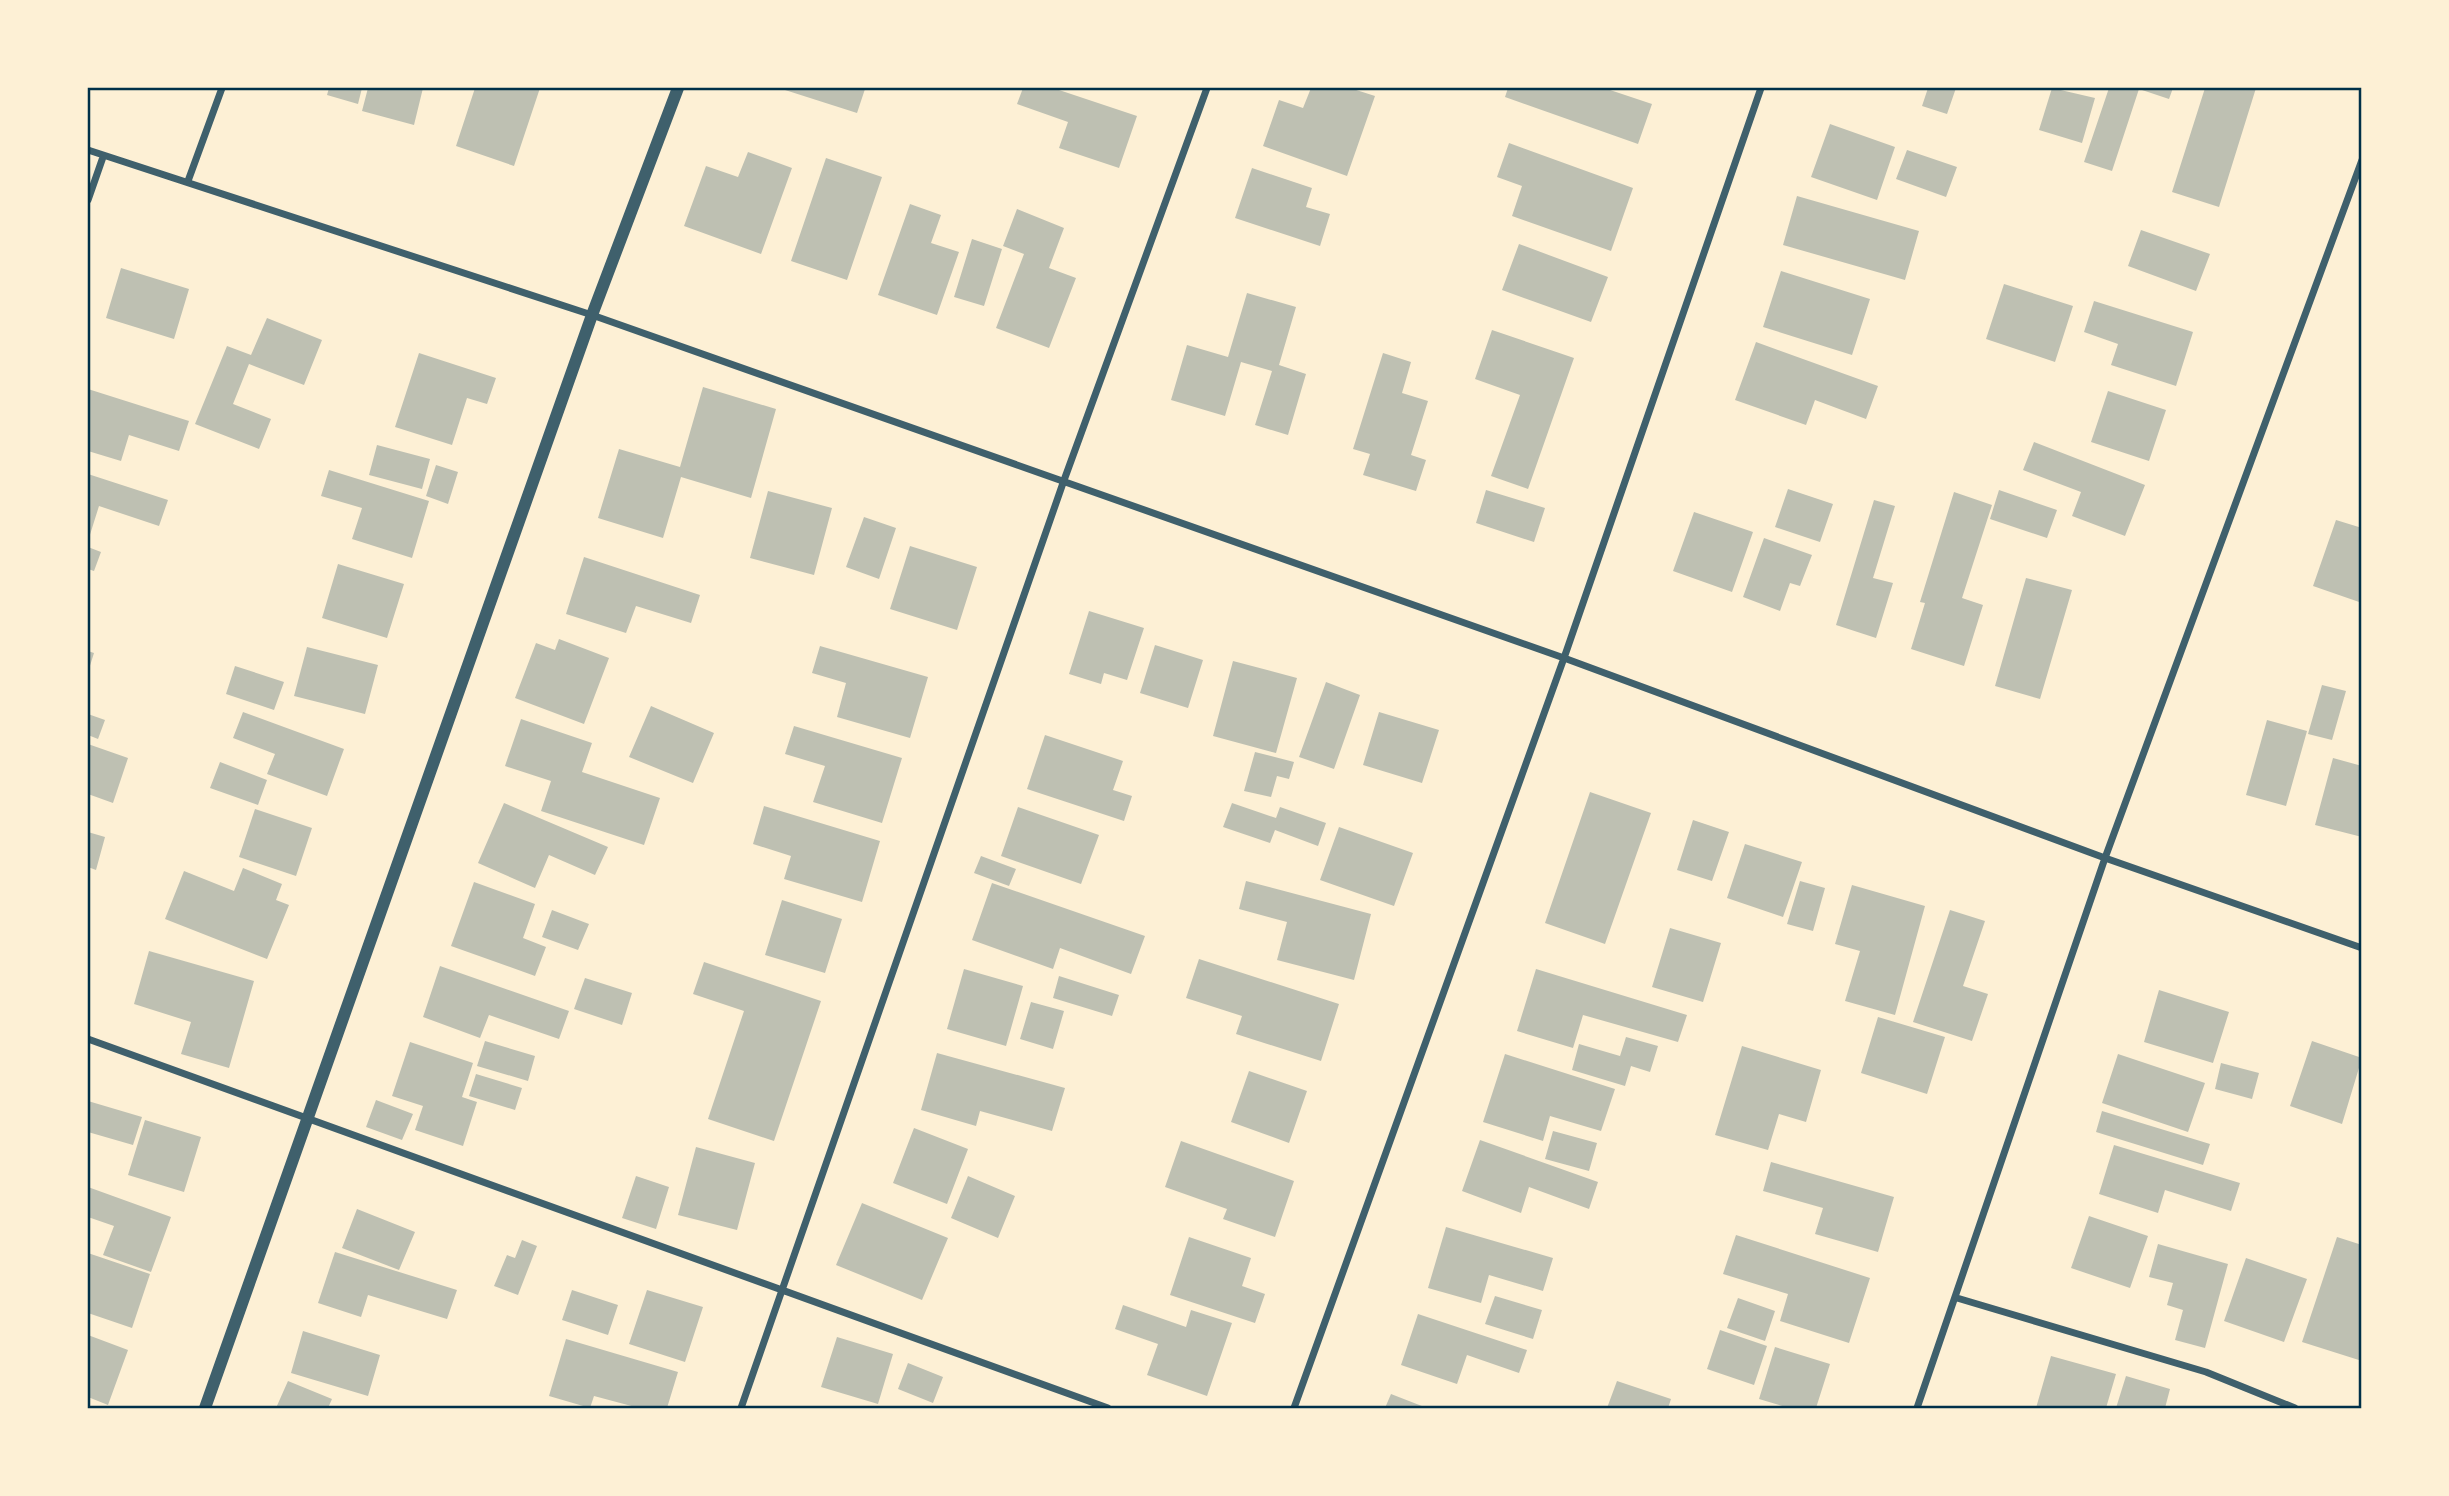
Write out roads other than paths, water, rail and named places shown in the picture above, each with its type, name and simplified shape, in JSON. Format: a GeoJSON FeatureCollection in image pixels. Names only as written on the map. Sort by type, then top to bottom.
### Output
{"type":"FeatureCollection","features":[{"type":"Feature","properties":{"kind":"street"},"geometry":{"type":"LineString","coordinates":[[188,181],[222,88]]}},
{"type":"Feature","properties":{"kind":"street"},"geometry":{"type":"LineString","coordinates":[[205,1409],[592,315],[678,88]]}},
{"type":"Feature","properties":{"kind":"street"},"geometry":{"type":"LineString","coordinates":[[741,1409],[1063,483],[1207,88]]}},
{"type":"Feature","properties":{"kind":"street"},"geometry":{"type":"LineString","coordinates":[[1294,1409],[1564,658],[1761,88]]}},
{"type":"Feature","properties":{"kind":"street"},"geometry":{"type":"LineString","coordinates":[[88,150],[592,315],[1564,658],[2105,858],[2361,948]]}},
{"type":"Feature","properties":{"kind":"street"},"geometry":{"type":"LineString","coordinates":[[88,200],[103,156]]}},
{"type":"Feature","properties":{"kind":"street"},"geometry":{"type":"LineString","coordinates":[[1917,1409],[2105,858],[2361,160]]}},
{"type":"Feature","properties":{"kind":"street"},"geometry":{"type":"LineString","coordinates":[[88,1040],[309,1117],[1108,1409]]}},
{"type":"Feature","properties":{"kind":"street"},"geometry":{"type":"LineString","coordinates":[[1957,1298],[2206,1372],[2295,1409]]}}]}
